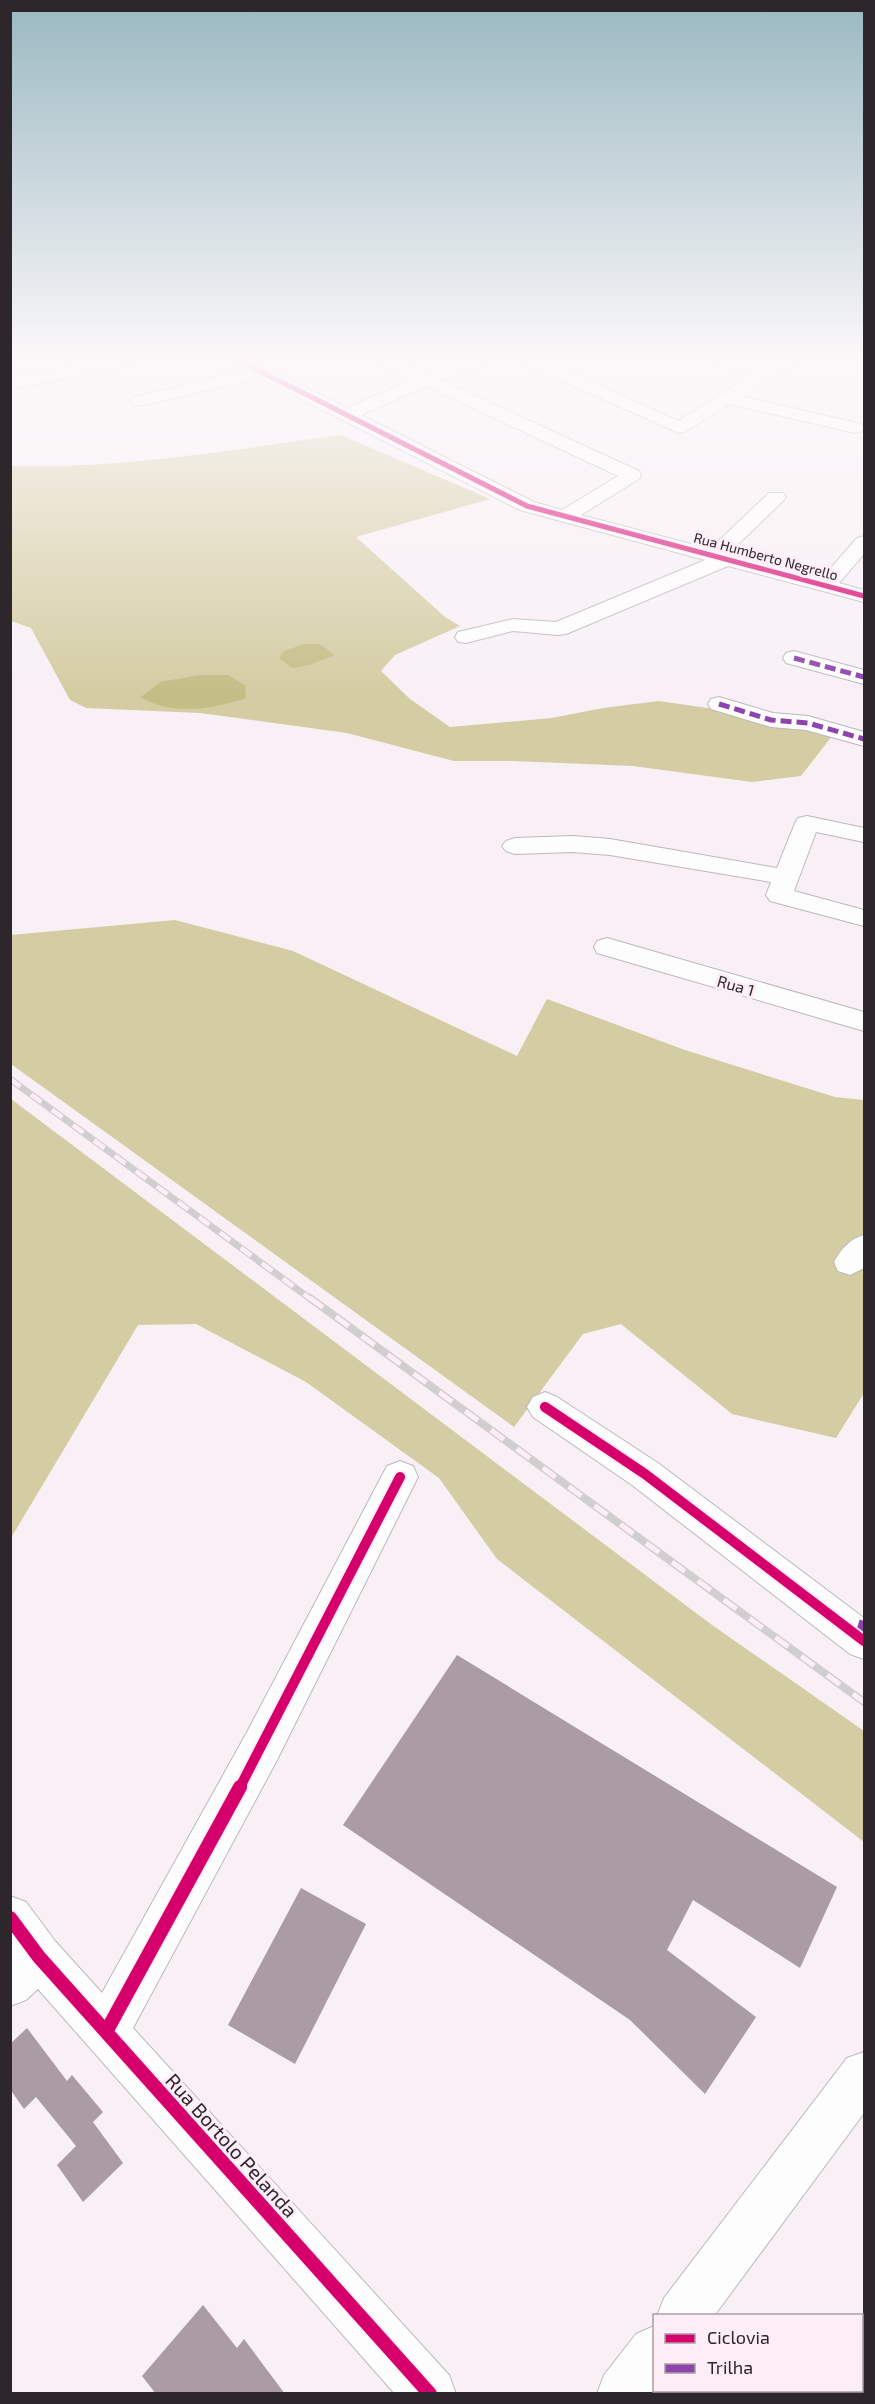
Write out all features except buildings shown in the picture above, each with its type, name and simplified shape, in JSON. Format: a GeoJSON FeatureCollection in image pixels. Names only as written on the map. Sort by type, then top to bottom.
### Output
{"type":"FeatureCollection","features":[{"type":"Feature","properties":{"kind":"street","name":"Rua Humberto Negrello"},"geometry":{"type":"LineString","coordinates":[[461,470],[527,506],[570,513],[719,558],[864,596]]}},
{"type":"Feature","properties":{"kind":"street"},"geometry":{"type":"LineString","coordinates":[[570,513],[632,475],[621,470]]}},
{"type":"Feature","properties":{"kind":"street"},"geometry":{"type":"LineString","coordinates":[[466,638],[513,626],[558,629],[719,558],[776,497]]}},
{"type":"Feature","properties":{"kind":"street"},"geometry":{"type":"LineString","coordinates":[[826,586],[864,542]]}},
{"type":"Feature","properties":{"kind":"street"},"geometry":{"type":"LineString","coordinates":[[794,658],[864,677]]}},
{"type":"Feature","properties":{"kind":"street"},"geometry":{"type":"LineString","coordinates":[[719,704],[771,720],[808,723],[864,739]]}},
{"type":"Feature","properties":{"kind":"street"},"geometry":{"type":"LineString","coordinates":[[783,886],[807,823],[864,835]]}},
{"type":"Feature","properties":{"kind":"street"},"geometry":{"type":"LineString","coordinates":[[515,846],[573,844],[610,847],[783,886],[864,918]]}},
{"type":"Feature","properties":{"kind":"street","name":"Rua 1"},"geometry":{"type":"LineString","coordinates":[[607,947],[864,1022]]}},
{"type":"Feature","properties":{"kind":"street"},"geometry":{"type":"LineString","coordinates":[[545,1407],[645,1474],[864,1641]]}},
{"type":"Feature","properties":{"kind":"street"},"geometry":{"type":"LineString","coordinates":[[106,2032],[261,1748],[400,1477]]}},
{"type":"Feature","properties":{"kind":"street","name":"Rua Bortolo Pelanda"},"geometry":{"type":"LineString","coordinates":[[10,1918],[25,1970],[106,2032],[430,2394]]}},
{"type":"Feature","properties":{"kind":"street"},"geometry":{"type":"LineString","coordinates":[[684,2314],[864,2075]]}},
{"type":"Feature","properties":{"kind":"street"},"geometry":{"type":"LineString","coordinates":[[623,2394],[653,2353]]}},
{"type":"Feature","properties":{"kind":"shaded area"},"geometry":{"type":"Polygon","coordinates":[[[11,470],[423,470],[490,499],[356,537],[445,617],[460,626],[395,655],[381,671],[410,699],[450,727],[552,718],[603,708],[659,701],[714,709],[832,736],[801,776],[752,782],[633,766],[454,761],[347,733],[200,713],[86,708],[70,700],[31,628],[11,621],[11,470]]]}},
{"type":"Feature","properties":{"kind":"shaded area"},"geometry":{"type":"Polygon","coordinates":[[[304,644],[320,644],[335,655],[309,665],[292,668],[279,658],[284,651],[304,644]]]}},
{"type":"Feature","properties":{"kind":"shaded area"},"geometry":{"type":"Polygon","coordinates":[[[200,675],[228,675],[245,685],[246,698],[207,708],[179,709],[165,707],[141,697],[160,682],[200,675]]]}},
{"type":"Feature","properties":{"kind":"shaded area"},"geometry":{"type":"Polygon","coordinates":[[[175,920],[293,951],[517,1056],[547,999],[685,1050],[835,1097],[864,1100],[864,1393],[836,1438],[732,1414],[621,1324],[583,1334],[514,1427],[11,1064],[11,935],[175,920]]]}},
{"type":"Feature","properties":{"kind":"shaded area"},"geometry":{"type":"Polygon","coordinates":[[[11,1099],[712,1625],[864,1731],[864,1842],[497,1559],[439,1478],[306,1382],[196,1324],[138,1325],[11,1538],[11,1099]]]}},
{"type":"Feature","properties":{"kind":"railway"},"geometry":{"type":"LineString","coordinates":[[10,1079],[312,1300]]}},
{"type":"Feature","properties":{"kind":"railway"},"geometry":{"type":"LineString","coordinates":[[310,1298],[864,1702]]}},
{"type":"Feature","properties":{"kind":"marked path"},"geometry":{"type":"LineString","coordinates":[[794,658],[864,677]]}},
{"type":"Feature","properties":{"kind":"marked path"},"geometry":{"type":"LineString","coordinates":[[719,704],[771,720],[808,723],[864,739]]}},
{"type":"Feature","properties":{"kind":"marked path"},"geometry":{"type":"LineString","coordinates":[[859,1636],[864,1621]]}},
{"type":"Feature","properties":{"kind":"cycle path"},"geometry":{"type":"LineString","coordinates":[[456,470],[527,506],[864,596]]}},
{"type":"Feature","properties":{"kind":"cycle path"},"geometry":{"type":"LineString","coordinates":[[545,1407],[645,1474],[864,1641]]}},
{"type":"Feature","properties":{"kind":"cycle path"},"geometry":{"type":"LineString","coordinates":[[106,2032],[261,1748],[400,1477]]}},
{"type":"Feature","properties":{"kind":"cycle path"},"geometry":{"type":"LineString","coordinates":[[10,1918],[39,1957],[430,2394]]}}]}
